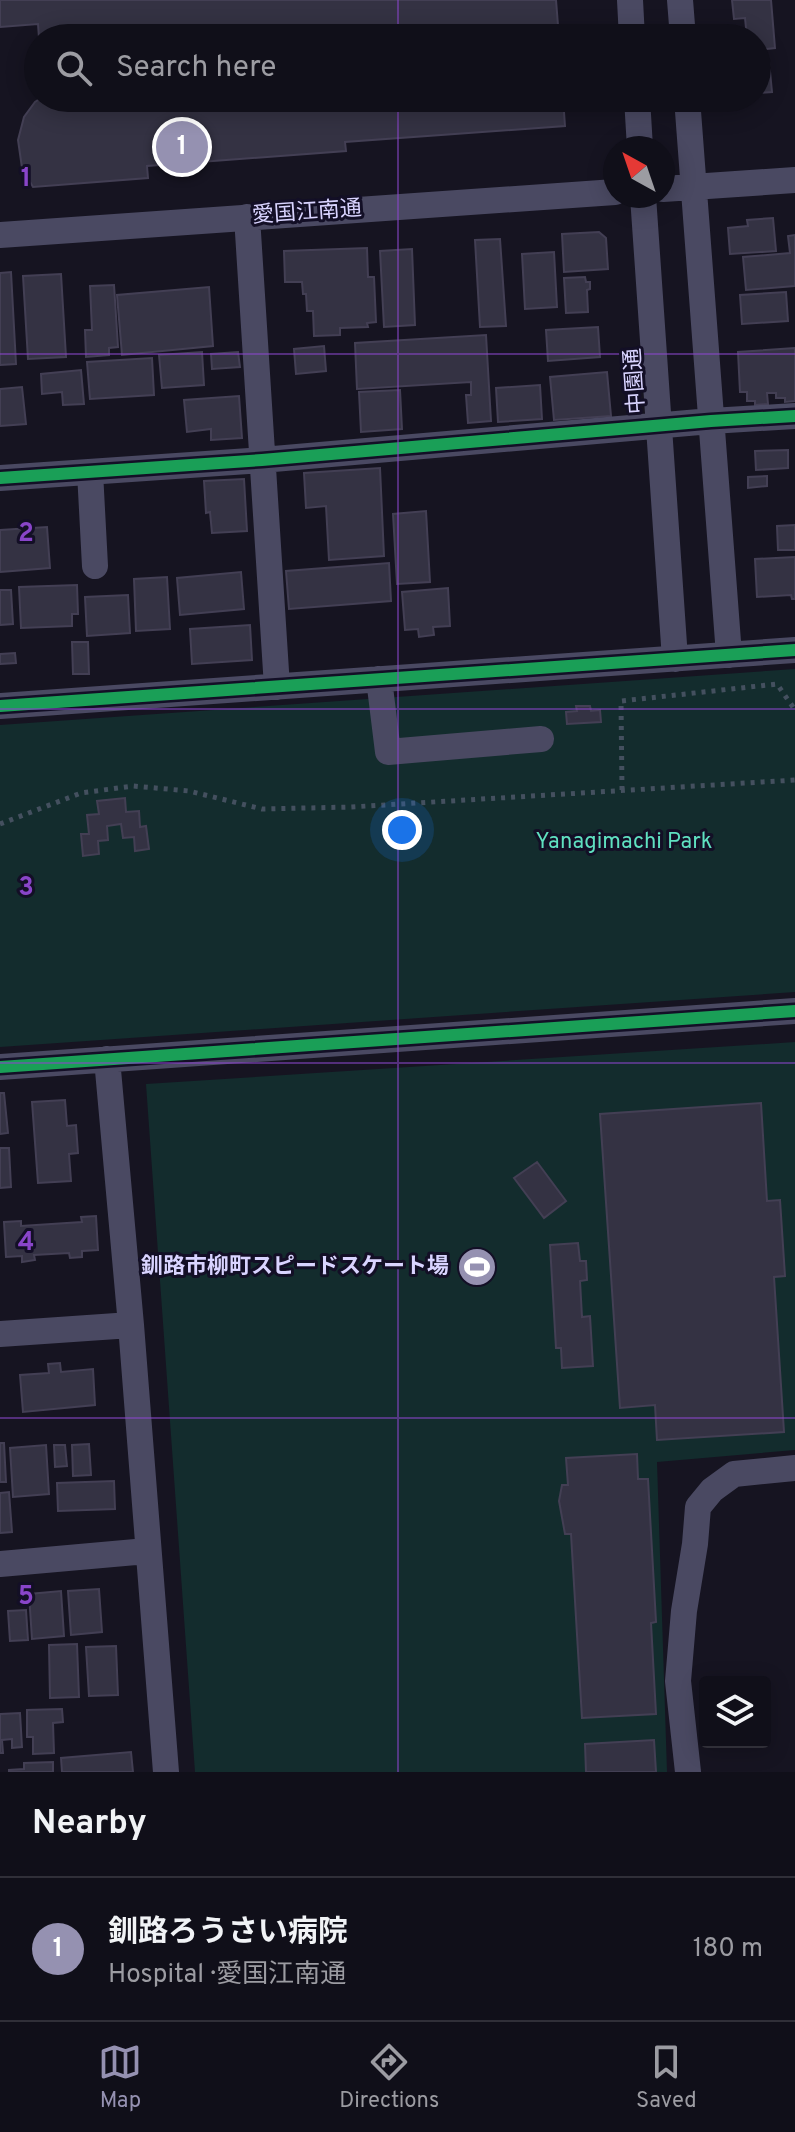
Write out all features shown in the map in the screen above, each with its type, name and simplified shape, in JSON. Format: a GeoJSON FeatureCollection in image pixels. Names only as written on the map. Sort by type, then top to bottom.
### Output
{"type":"FeatureCollection","features":[{"type":"Feature","properties":{"kind":"street"},"geometry":{"type":"LineString","coordinates":[[630,0],[631,24]]}},
{"type":"Feature","properties":{"kind":"street"},"geometry":{"type":"LineString","coordinates":[[680,0],[682,24]]}},
{"type":"Feature","properties":{"kind":"street"},"geometry":{"type":"LineString","coordinates":[[638,112],[639,136]]}},
{"type":"Feature","properties":{"kind":"street"},"geometry":{"type":"LineString","coordinates":[[688,112],[729,655]]}},
{"type":"Feature","properties":{"kind":"street"},"geometry":{"type":"LineString","coordinates":[[675,188],[795,180]]}},
{"type":"Feature","properties":{"kind":"street","name":"愛国江南通"},"geometry":{"type":"LineString","coordinates":[[0,235],[603,193]]}},
{"type":"Feature","properties":{"kind":"street","name":"中園通"},"geometry":{"type":"LineString","coordinates":[[644,208],[675,659]]}},
{"type":"Feature","properties":{"kind":"street"},"geometry":{"type":"LineString","coordinates":[[247,217],[277,687]]}},
{"type":"Feature","properties":{"kind":"street"},"geometry":{"type":"LineString","coordinates":[[0,478],[262,460],[795,416]]}},
{"type":"Feature","properties":{"kind":"street"},"geometry":{"type":"LineString","coordinates":[[90,472],[95,566]]}},
{"type":"Feature","properties":{"kind":"street"},"geometry":{"type":"LineString","coordinates":[[0,706],[795,650]]}},
{"type":"Feature","properties":{"kind":"street"},"geometry":{"type":"LineString","coordinates":[[379,679],[388,752],[541,739]]}},
{"type":"Feature","properties":{"kind":"street"},"geometry":{"type":"LineString","coordinates":[[0,1067],[795,1011]]}},
{"type":"Feature","properties":{"kind":"street"},"geometry":{"type":"LineString","coordinates":[[107,1059],[166,1772]]}},
{"type":"Feature","properties":{"kind":"street"},"geometry":{"type":"LineString","coordinates":[[0,1334],[131,1325]]}},
{"type":"Feature","properties":{"kind":"street"},"geometry":{"type":"LineString","coordinates":[[688,1772],[678,1681],[698,1507],[712,1490],[734,1474],[795,1468]]}},
{"type":"Feature","properties":{"kind":"street"},"geometry":{"type":"LineString","coordinates":[[0,1564],[147,1551]]}},
{"type":"Feature","properties":{"kind":"path"},"geometry":{"type":"LineString","coordinates":[[622,790],[621,701],[777,684],[795,710]]}},
{"type":"Feature","properties":{"kind":"path"},"geometry":{"type":"LineString","coordinates":[[0,824],[81,793],[133,786],[189,791],[262,809],[351,807],[795,780]]}},
{"type":"Feature","properties":{"kind":"green space","name":"Yanagimachi Park"},"geometry":{"type":"Polygon","coordinates":[[[795,669],[795,992],[0,1047],[0,725],[795,669]]]}},
{"type":"Feature","properties":{"kind":"green space","name":"釧路市柳町スピードスケート場"},"geometry":{"type":"Polygon","coordinates":[[[795,1042],[795,1450],[657,1462],[667,1772],[195,1772],[146,1084],[795,1042]]]}},
{"type":"Feature","properties":{"kind":"building"},"geometry":{"type":"Polygon","coordinates":[[[0,0],[556,0],[558,24],[24,24],[0,27],[0,0]]]}},
{"type":"Feature","properties":{"kind":"building"},"geometry":{"type":"Polygon","coordinates":[[[732,0],[771,0],[775,48],[771,48],[771,24],[746,24],[745,18],[734,19],[732,0]]]}},
{"type":"Feature","properties":{"kind":"building"},"geometry":{"type":"Polygon","coordinates":[[[28,112],[564,112],[565,126],[345,142],[346,151],[147,166],[148,178],[33,187],[22,168],[18,140],[28,112]]]}},
{"type":"Feature","properties":{"kind":"building"},"geometry":{"type":"Polygon","coordinates":[[[773,218],[776,251],[730,254],[728,228],[748,226],[747,220],[773,218]]]}},
{"type":"Feature","properties":{"kind":"building"},"geometry":{"type":"Polygon","coordinates":[[[599,232],[606,238],[608,269],[564,272],[562,234],[599,232]]]}},
{"type":"Feature","properties":{"kind":"building"},"geometry":{"type":"Polygon","coordinates":[[[795,235],[795,286],[746,290],[743,257],[790,253],[788,236],[795,235]]]}},
{"type":"Feature","properties":{"kind":"building"},"geometry":{"type":"Polygon","coordinates":[[[500,239],[506,326],[480,327],[475,240],[500,239]]]}},
{"type":"Feature","properties":{"kind":"building"},"geometry":{"type":"Polygon","coordinates":[[[367,248],[368,277],[374,277],[376,322],[367,323],[368,327],[340,328],[340,335],[314,336],[313,311],[307,311],[302,282],[285,282],[284,251],[367,248]]]}},
{"type":"Feature","properties":{"kind":"building"},"geometry":{"type":"Polygon","coordinates":[[[412,249],[415,325],[384,327],[380,251],[412,249]]]}},
{"type":"Feature","properties":{"kind":"building"},"geometry":{"type":"Polygon","coordinates":[[[554,252],[557,307],[525,309],[522,254],[554,252]]]}},
{"type":"Feature","properties":{"kind":"building"},"geometry":{"type":"Polygon","coordinates":[[[11,272],[16,364],[0,365],[0,273],[11,272]]]}},
{"type":"Feature","properties":{"kind":"building"},"geometry":{"type":"Polygon","coordinates":[[[61,274],[66,357],[28,359],[23,276],[61,274]]]}},
{"type":"Feature","properties":{"kind":"building"},"geometry":{"type":"Polygon","coordinates":[[[585,277],[586,282],[590,282],[590,289],[587,290],[588,312],[566,313],[564,278],[585,277]]]}},
{"type":"Feature","properties":{"kind":"building"},"geometry":{"type":"Polygon","coordinates":[[[114,285],[118,347],[109,348],[109,355],[86,357],[85,330],[92,330],[90,286],[114,285]]]}},
{"type":"Feature","properties":{"kind":"building"},"geometry":{"type":"Polygon","coordinates":[[[209,287],[213,346],[122,355],[117,295],[209,287]]]}},
{"type":"Feature","properties":{"kind":"building"},"geometry":{"type":"Polygon","coordinates":[[[786,292],[788,321],[742,324],[740,295],[786,292]]]}},
{"type":"Feature","properties":{"kind":"building"},"geometry":{"type":"Polygon","coordinates":[[[598,327],[600,357],[548,361],[546,330],[598,327]]]}},
{"type":"Feature","properties":{"kind":"building"},"geometry":{"type":"Polygon","coordinates":[[[486,335],[491,421],[468,423],[466,395],[471,395],[471,382],[357,389],[355,343],[486,335]]]}},
{"type":"Feature","properties":{"kind":"building"},"geometry":{"type":"Polygon","coordinates":[[[324,346],[326,371],[296,374],[294,349],[324,346]]]}},
{"type":"Feature","properties":{"kind":"building"},"geometry":{"type":"Polygon","coordinates":[[[795,348],[795,401],[785,402],[785,398],[776,398],[776,393],[767,393],[768,404],[755,405],[755,401],[747,401],[747,392],[740,392],[738,352],[795,348]]]}},
{"type":"Feature","properties":{"kind":"building"},"geometry":{"type":"Polygon","coordinates":[[[202,352],[204,385],[162,388],[159,355],[202,352]]]}},
{"type":"Feature","properties":{"kind":"building"},"geometry":{"type":"Polygon","coordinates":[[[238,352],[240,367],[212,369],[211,354],[238,352]]]}},
{"type":"Feature","properties":{"kind":"building"},"geometry":{"type":"Polygon","coordinates":[[[152,358],[154,395],[90,399],[87,362],[152,358]]]}},
{"type":"Feature","properties":{"kind":"building"},"geometry":{"type":"Polygon","coordinates":[[[81,370],[84,404],[63,405],[62,392],[42,394],[41,374],[81,370]]]}},
{"type":"Feature","properties":{"kind":"building"},"geometry":{"type":"Polygon","coordinates":[[[607,372],[611,416],[554,420],[550,377],[607,372]]]}},
{"type":"Feature","properties":{"kind":"building"},"geometry":{"type":"Polygon","coordinates":[[[540,385],[542,419],[498,422],[496,388],[540,385]]]}},
{"type":"Feature","properties":{"kind":"building"},"geometry":{"type":"Polygon","coordinates":[[[22,387],[26,424],[0,426],[0,389],[22,387]]]}},
{"type":"Feature","properties":{"kind":"building"},"geometry":{"type":"Polygon","coordinates":[[[400,390],[402,429],[361,432],[359,392],[400,390]]]}},
{"type":"Feature","properties":{"kind":"building"},"geometry":{"type":"Polygon","coordinates":[[[239,396],[242,438],[211,440],[211,429],[187,432],[184,400],[239,396]]]}},
{"type":"Feature","properties":{"kind":"building"},"geometry":{"type":"Polygon","coordinates":[[[788,450],[788,468],[756,470],[755,451],[788,450]]]}},
{"type":"Feature","properties":{"kind":"building"},"geometry":{"type":"Polygon","coordinates":[[[380,468],[384,556],[329,560],[326,506],[306,508],[304,473],[380,468]]]}},
{"type":"Feature","properties":{"kind":"building"},"geometry":{"type":"Polygon","coordinates":[[[767,476],[767,486],[748,488],[748,477],[767,476]]]}},
{"type":"Feature","properties":{"kind":"building"},"geometry":{"type":"Polygon","coordinates":[[[244,479],[247,531],[212,533],[210,512],[206,513],[204,481],[244,479]]]}},
{"type":"Feature","properties":{"kind":"building"},"geometry":{"type":"Polygon","coordinates":[[[426,511],[430,582],[397,584],[393,514],[426,511]]]}},
{"type":"Feature","properties":{"kind":"building"},"geometry":{"type":"Polygon","coordinates":[[[795,525],[795,550],[778,550],[777,526],[795,525]]]}},
{"type":"Feature","properties":{"kind":"building"},"geometry":{"type":"Polygon","coordinates":[[[47,527],[50,568],[0,572],[0,530],[47,527]]]}},
{"type":"Feature","properties":{"kind":"building"},"geometry":{"type":"Polygon","coordinates":[[[795,557],[795,599],[791,595],[757,597],[755,559],[795,557]]]}},
{"type":"Feature","properties":{"kind":"building"},"geometry":{"type":"Polygon","coordinates":[[[389,563],[391,601],[289,609],[286,571],[389,563]]]}},
{"type":"Feature","properties":{"kind":"building"},"geometry":{"type":"Polygon","coordinates":[[[241,572],[244,609],[180,615],[177,578],[241,572]]]}},
{"type":"Feature","properties":{"kind":"building"},"geometry":{"type":"Polygon","coordinates":[[[167,577],[170,629],[136,631],[134,579],[167,577]]]}},
{"type":"Feature","properties":{"kind":"building"},"geometry":{"type":"Polygon","coordinates":[[[77,585],[78,614],[72,614],[72,626],[21,628],[19,587],[77,585]]]}},
{"type":"Feature","properties":{"kind":"building"},"geometry":{"type":"Polygon","coordinates":[[[448,588],[450,626],[433,627],[434,635],[419,637],[418,629],[405,630],[402,592],[448,588]]]}},
{"type":"Feature","properties":{"kind":"building"},"geometry":{"type":"Polygon","coordinates":[[[0,590],[11,590],[13,624],[0,625],[0,590]]]}},
{"type":"Feature","properties":{"kind":"building"},"geometry":{"type":"Polygon","coordinates":[[[128,595],[130,633],[87,636],[85,597],[128,595]]]}},
{"type":"Feature","properties":{"kind":"building"},"geometry":{"type":"Polygon","coordinates":[[[250,625],[252,660],[192,664],[190,629],[250,625]]]}},
{"type":"Feature","properties":{"kind":"building"},"geometry":{"type":"Polygon","coordinates":[[[72,642],[88,642],[89,674],[73,674],[72,642]]]}},
{"type":"Feature","properties":{"kind":"building"},"geometry":{"type":"Polygon","coordinates":[[[15,653],[16,663],[0,664],[0,654],[15,653]]]}},
{"type":"Feature","properties":{"kind":"building"},"geometry":{"type":"Polygon","coordinates":[[[576,706],[590,706],[591,711],[600,710],[601,722],[567,724],[566,712],[577,711],[576,706]]]}},
{"type":"Feature","properties":{"kind":"building"},"geometry":{"type":"Polygon","coordinates":[[[125,798],[126,812],[139,811],[140,827],[146,826],[149,849],[135,851],[134,837],[123,838],[121,824],[107,826],[108,840],[98,841],[99,854],[83,856],[81,834],[89,834],[87,815],[99,814],[97,801],[125,798]]]}},
{"type":"Feature","properties":{"kind":"building"},"geometry":{"type":"Polygon","coordinates":[[[0,1093],[4,1093],[8,1133],[0,1134],[0,1093]]]}},
{"type":"Feature","properties":{"kind":"building"},"geometry":{"type":"Polygon","coordinates":[[[65,1100],[67,1126],[76,1125],[78,1153],[69,1154],[71,1181],[38,1183],[32,1102],[65,1100]]]}},
{"type":"Feature","properties":{"kind":"building"},"geometry":{"type":"Polygon","coordinates":[[[761,1103],[767,1201],[780,1200],[785,1276],[774,1277],[784,1432],[657,1440],[655,1405],[620,1408],[600,1114],[761,1103]]]}},
{"type":"Feature","properties":{"kind":"building"},"geometry":{"type":"Polygon","coordinates":[[[0,1148],[9,1148],[11,1187],[0,1188],[0,1148]]]}},
{"type":"Feature","properties":{"kind":"building"},"geometry":{"type":"Polygon","coordinates":[[[537,1162],[566,1201],[544,1218],[514,1178],[537,1162]]]}},
{"type":"Feature","properties":{"kind":"building"},"geometry":{"type":"Polygon","coordinates":[[[96,1216],[98,1250],[82,1251],[82,1257],[70,1258],[69,1253],[34,1255],[35,1260],[22,1262],[22,1256],[6,1257],[4,1222],[21,1221],[21,1226],[82,1222],[81,1217],[96,1216]]]}},
{"type":"Feature","properties":{"kind":"building"},"geometry":{"type":"Polygon","coordinates":[[[578,1243],[580,1261],[586,1261],[587,1280],[580,1281],[582,1317],[590,1316],[593,1366],[562,1368],[561,1348],[556,1348],[550,1245],[578,1243]]]}},
{"type":"Feature","properties":{"kind":"building"},"geometry":{"type":"Polygon","coordinates":[[[60,1363],[61,1372],[93,1369],[95,1405],[23,1412],[20,1375],[49,1373],[48,1364],[60,1363]]]}},
{"type":"Feature","properties":{"kind":"building"},"geometry":{"type":"Polygon","coordinates":[[[0,1443],[4,1443],[6,1482],[0,1482],[0,1443]]]}},
{"type":"Feature","properties":{"kind":"building"},"geometry":{"type":"Polygon","coordinates":[[[89,1444],[91,1475],[73,1476],[72,1445],[89,1444]]]}},
{"type":"Feature","properties":{"kind":"building"},"geometry":{"type":"Polygon","coordinates":[[[46,1445],[49,1494],[13,1497],[10,1448],[46,1445]]]}},
{"type":"Feature","properties":{"kind":"building"},"geometry":{"type":"Polygon","coordinates":[[[54,1445],[65,1445],[67,1466],[55,1467],[54,1445]]]}},
{"type":"Feature","properties":{"kind":"building"},"geometry":{"type":"Polygon","coordinates":[[[637,1454],[638,1479],[648,1479],[656,1622],[651,1623],[656,1714],[582,1718],[571,1534],[565,1534],[559,1501],[562,1485],[568,1485],[566,1458],[637,1454]]]}},
{"type":"Feature","properties":{"kind":"building"},"geometry":{"type":"Polygon","coordinates":[[[114,1481],[115,1509],[58,1511],[57,1483],[114,1481]]]}},
{"type":"Feature","properties":{"kind":"building"},"geometry":{"type":"Polygon","coordinates":[[[9,1492],[12,1532],[0,1533],[0,1493],[9,1492]]]}},
{"type":"Feature","properties":{"kind":"building"},"geometry":{"type":"Polygon","coordinates":[[[99,1589],[102,1632],[71,1635],[68,1591],[99,1589]]]}},
{"type":"Feature","properties":{"kind":"building"},"geometry":{"type":"Polygon","coordinates":[[[61,1591],[64,1636],[32,1639],[29,1594],[61,1591]]]}},
{"type":"Feature","properties":{"kind":"building"},"geometry":{"type":"Polygon","coordinates":[[[26,1610],[28,1640],[10,1641],[8,1611],[26,1610]]]}},
{"type":"Feature","properties":{"kind":"building"},"geometry":{"type":"Polygon","coordinates":[[[77,1644],[79,1697],[50,1698],[49,1645],[77,1644]]]}},
{"type":"Feature","properties":{"kind":"building"},"geometry":{"type":"Polygon","coordinates":[[[116,1646],[118,1695],[89,1696],[86,1647],[116,1646]]]}},
{"type":"Feature","properties":{"kind":"building"},"geometry":{"type":"Polygon","coordinates":[[[62,1709],[63,1722],[53,1723],[54,1753],[33,1754],[33,1737],[27,1737],[27,1710],[62,1709]]]}},
{"type":"Feature","properties":{"kind":"building"},"geometry":{"type":"Polygon","coordinates":[[[20,1713],[22,1747],[12,1748],[12,1739],[2,1740],[3,1753],[0,1753],[0,1714],[20,1713]]]}},
{"type":"Feature","properties":{"kind":"building"},"geometry":{"type":"Polygon","coordinates":[[[654,1740],[656,1772],[586,1772],[585,1744],[654,1740]]]}},
{"type":"Feature","properties":{"kind":"building"},"geometry":{"type":"Polygon","coordinates":[[[131,1752],[133,1772],[62,1772],[61,1758],[131,1752]]]}},
{"type":"Feature","properties":{"kind":"building"},"geometry":{"type":"Polygon","coordinates":[[[53,1762],[53,1772],[9,1772],[24,1769],[24,1763],[53,1762]]]}},
{"type":"Feature","properties":{"kind":"cycle path"},"geometry":{"type":"LineString","coordinates":[[0,478],[262,460],[795,416]]}},
{"type":"Feature","properties":{"kind":"cycle path"},"geometry":{"type":"LineString","coordinates":[[0,706],[795,650]]}},
{"type":"Feature","properties":{"kind":"cycle path"},"geometry":{"type":"LineString","coordinates":[[0,1067],[795,1011]]}},
{"type":"Feature","properties":{"kind":"place","name":"釧路ろうさい病院"},"geometry":{"type":"Point","coordinates":[182,147]}},
{"type":"Feature","properties":{"kind":"place","name":"釧路市柳町スピードスケート場"},"geometry":{"type":"Point","coordinates":[477,1267]}}]}
